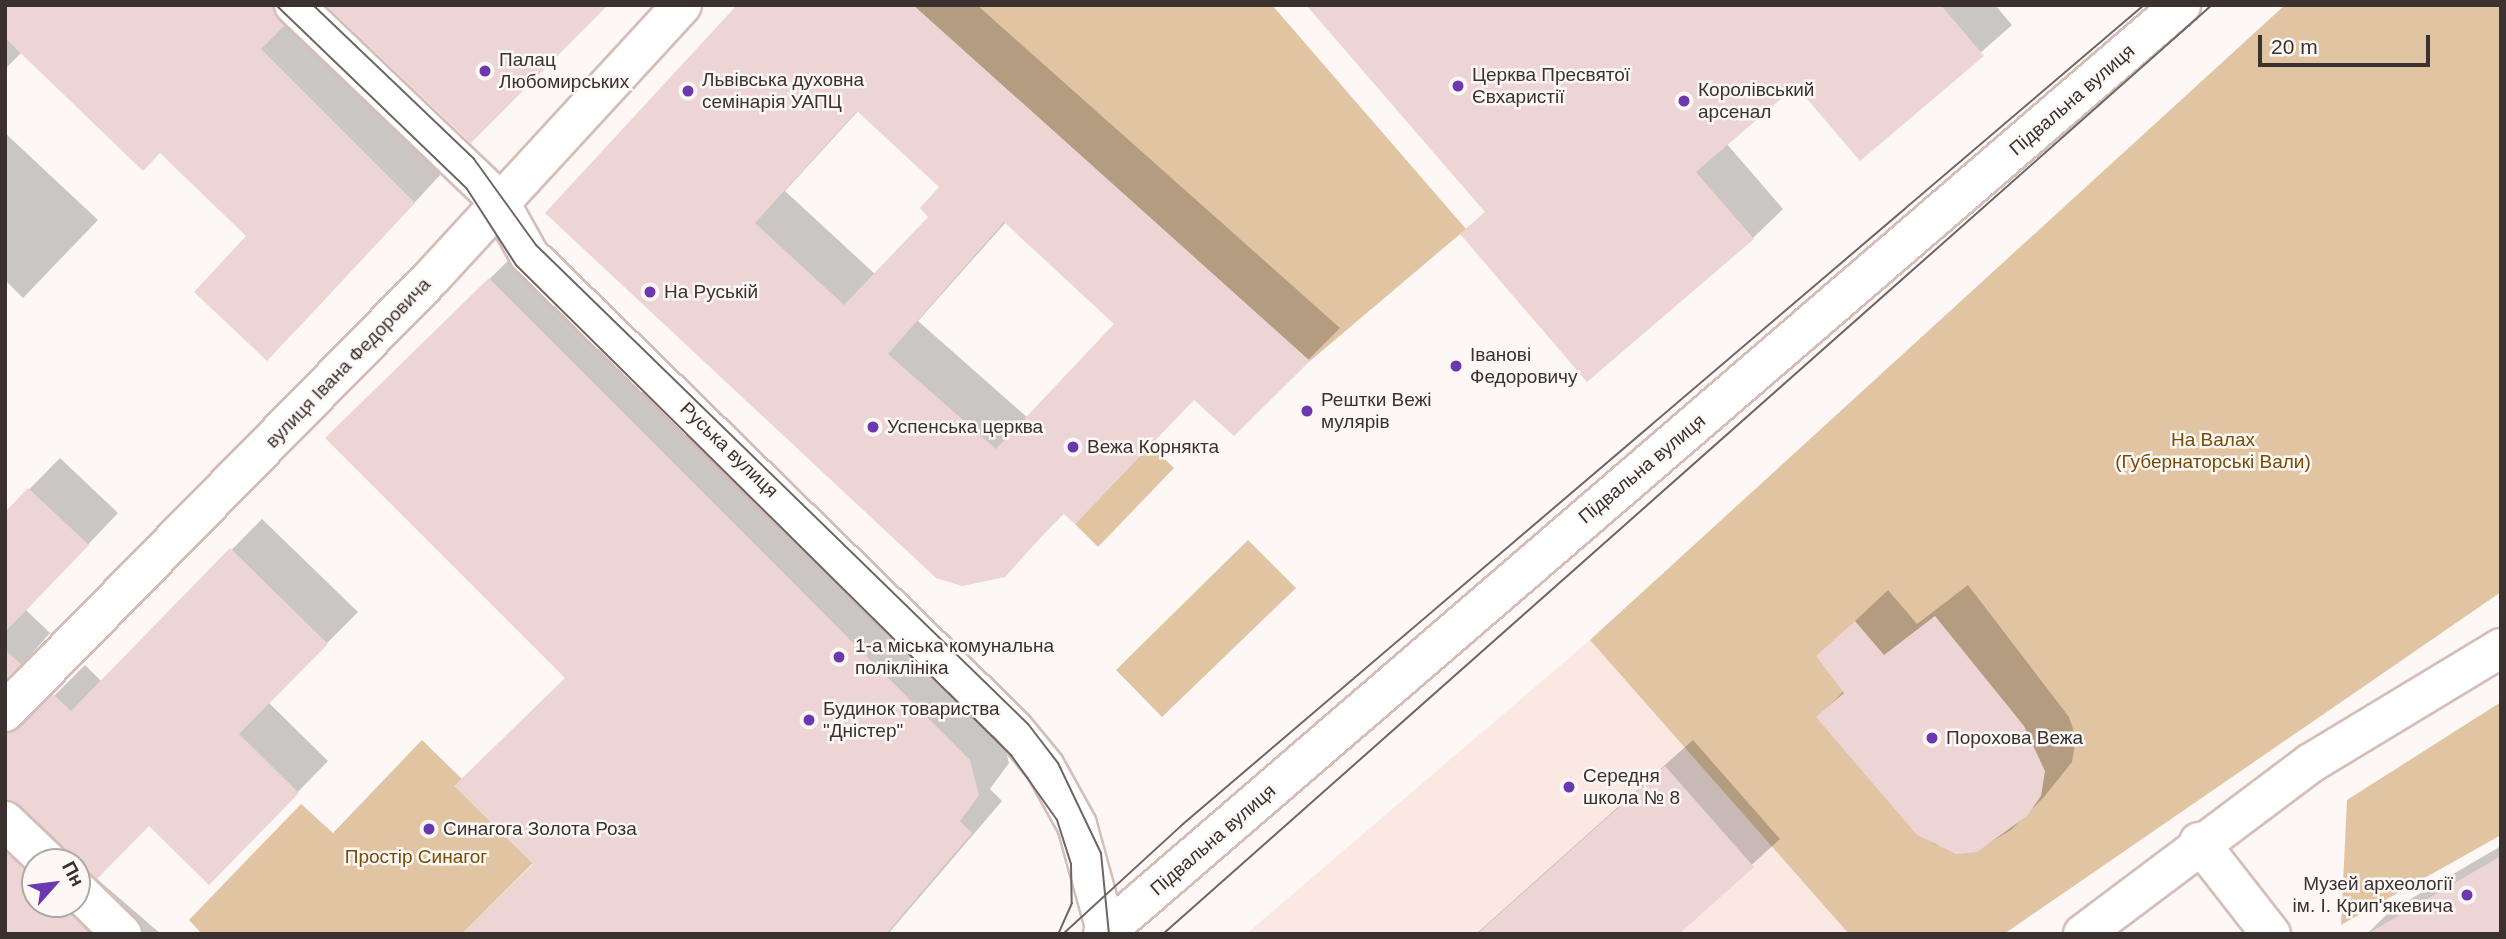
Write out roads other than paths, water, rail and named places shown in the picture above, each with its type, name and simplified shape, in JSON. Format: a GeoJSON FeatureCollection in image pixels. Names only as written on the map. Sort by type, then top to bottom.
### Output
{"type":"FeatureCollection","features":[{"type":"Feature","properties":{"kind":"street","name":"Руська вулиця"},"geometry":{"type":"LineString","coordinates":[[294,5],[499,201],[529,255],[1013,728],[1045,767],[1077,825],[1106,933]]}},
{"type":"Feature","properties":{"kind":"street","name":"вулиця Івана Федоровича"},"geometry":{"type":"LineString","coordinates":[[5,712],[499,201],[682,5]]}},
{"type":"Feature","properties":{"kind":"street","name":"Підвальна вулиця"},"geometry":{"type":"LineString","coordinates":[[1106,933],[2181,5]]}},
{"type":"Feature","properties":{"kind":"street"},"geometry":{"type":"LineString","coordinates":[[2083,934],[2199,842],[2311,763],[2501,648]]}},
{"type":"Feature","properties":{"kind":"street"},"geometry":{"type":"LineString","coordinates":[[5,821],[33,848]]}},
{"type":"Feature","properties":{"kind":"street"},"geometry":{"type":"LineString","coordinates":[[2199,842],[2271,934]]}},
{"type":"Feature","properties":{"kind":"street"},"geometry":{"type":"LineString","coordinates":[[91,904],[122,934]]}},
{"type":"Feature","properties":{"kind":"tram line"},"geometry":{"type":"LineString","coordinates":[[276,5],[467,189],[516,265],[1011,755],[1057,820],[1071,864],[1072,903],[1058,934]]}},
{"type":"Feature","properties":{"kind":"tram line"},"geometry":{"type":"LineString","coordinates":[[313,5],[474,159],[536,245],[1028,724],[1058,763],[1101,853],[1109,934]]}},
{"type":"Feature","properties":{"kind":"tram line"},"geometry":{"type":"LineString","coordinates":[[1063,934],[1183,824],[2144,5]]}},
{"type":"Feature","properties":{"kind":"tram line"},"geometry":{"type":"LineString","coordinates":[[1163,934],[2212,5]]}},
{"type":"Feature","properties":{"kind":"place","name":"Палац Любомирських"},"geometry":{"type":"Point","coordinates":[485,71]}},
{"type":"Feature","properties":{"kind":"place","name":"Церква Пресвятої Євхаристії"},"geometry":{"type":"Point","coordinates":[1458,86]}},
{"type":"Feature","properties":{"kind":"place","name":"Львівська духовна семінарія УАПЦ"},"geometry":{"type":"Point","coordinates":[688,91]}},
{"type":"Feature","properties":{"kind":"place","name":"Королівський арсенал"},"geometry":{"type":"Point","coordinates":[1684,101]}},
{"type":"Feature","properties":{"kind":"place","name":"На Руській"},"geometry":{"type":"Point","coordinates":[650,292]}},
{"type":"Feature","properties":{"kind":"place","name":"Іванові Федоровичу"},"geometry":{"type":"Point","coordinates":[1456,366]}},
{"type":"Feature","properties":{"kind":"place","name":"Рештки Вежі мулярів"},"geometry":{"type":"Point","coordinates":[1307,411]}},
{"type":"Feature","properties":{"kind":"place","name":"Успенська церква"},"geometry":{"type":"Point","coordinates":[873,427]}},
{"type":"Feature","properties":{"kind":"place","name":"Вежа Корнякта"},"geometry":{"type":"Point","coordinates":[1073,447]}},
{"type":"Feature","properties":{"kind":"place","name":"1-а міська комунальна поліклініка"},"geometry":{"type":"Point","coordinates":[839,657]}},
{"type":"Feature","properties":{"kind":"place","name":"Будинок товариства \"Дністер\""},"geometry":{"type":"Point","coordinates":[809,720]}},
{"type":"Feature","properties":{"kind":"place","name":"Порохова Вежа"},"geometry":{"type":"Point","coordinates":[1932,738]}},
{"type":"Feature","properties":{"kind":"place","name":"Середня школа № 8"},"geometry":{"type":"Point","coordinates":[1569,787]}},
{"type":"Feature","properties":{"kind":"place","name":"Синагога Золота Роза"},"geometry":{"type":"Point","coordinates":[429,829]}},
{"type":"Feature","properties":{"kind":"place","name":"Музей археології ім. І. Крип'якевича"},"geometry":{"type":"Point","coordinates":[2467,895]}},
{"type":"Feature","properties":{"kind":"park label","name":"На Валах (Губернаторські Вали)"},"geometry":{"type":"Point","coordinates":[2213,451]}},
{"type":"Feature","properties":{"kind":"park label","name":"Простір Синагог"},"geometry":{"type":"Point","coordinates":[416,857]}}]}
